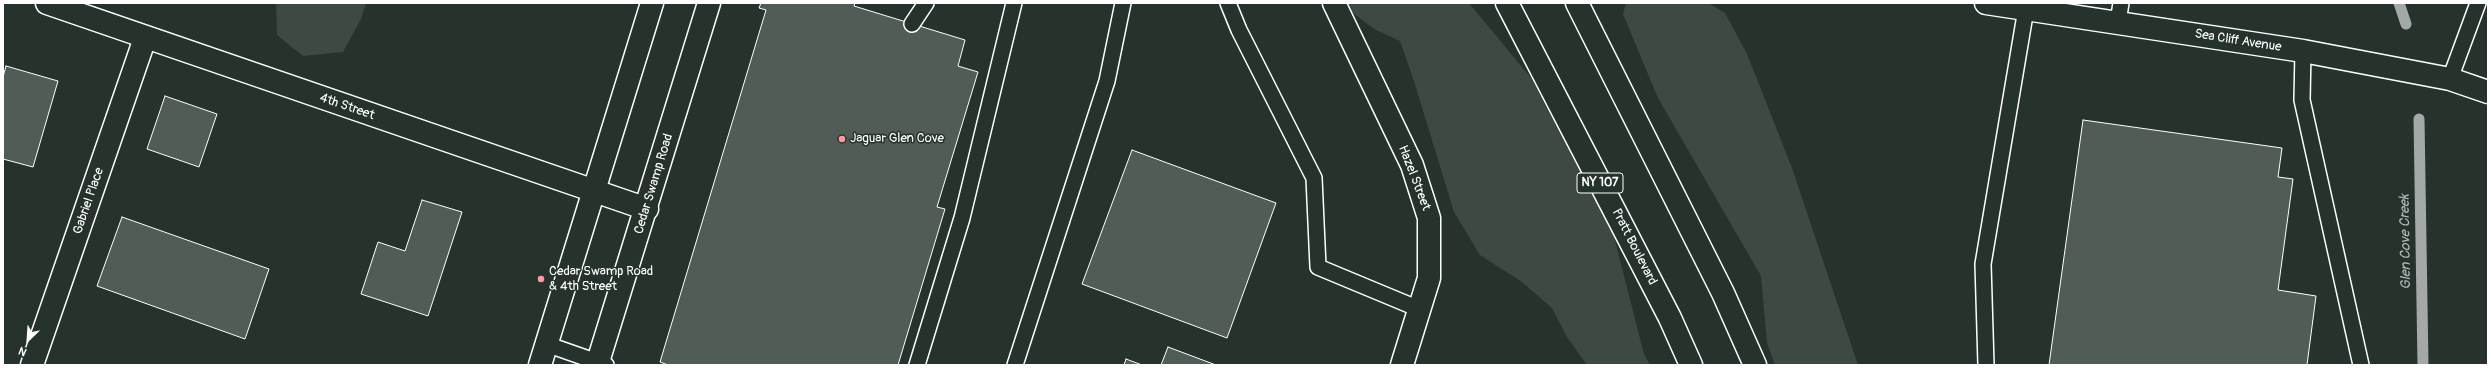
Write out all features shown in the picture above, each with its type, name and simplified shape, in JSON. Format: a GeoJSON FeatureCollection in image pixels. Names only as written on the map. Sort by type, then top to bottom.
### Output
{"type":"FeatureCollection","features":[{"type":"Feature","properties":{"kind":"street","name":"4th Street"},"geometry":{"type":"LineString","coordinates":[[47,3],[145,38],[647,209]]}},
{"type":"Feature","properties":{"kind":"street"},"geometry":{"type":"LineString","coordinates":[[540,365],[592,190],[652,3]]}},
{"type":"Feature","properties":{"kind":"street","name":"Cedar Swamp Road"},"geometry":{"type":"LineString","coordinates":[[600,364],[709,3]]}},
{"type":"Feature","properties":{"kind":"street","name":"Hazel Street"},"geometry":{"type":"LineString","coordinates":[[1334,3],[1412,165],[1429,218],[1429,278],[1402,365]]}},
{"type":"Feature","properties":{"kind":"street","name":"Pratt Boulevard"},"geometry":{"type":"LineString","coordinates":[[1507,3],[1667,311],[1691,365]]}},
{"type":"Feature","properties":{"kind":"street"},"geometry":{"type":"LineString","coordinates":[[1577,3],[1723,293],[1755,365]]}},
{"type":"Feature","properties":{"kind":"street","name":"Sea Cliff Avenue"},"geometry":{"type":"LineString","coordinates":[[1986,3],[2026,9],[2120,13],[2303,51],[2450,78],[2488,92]]}},
{"type":"Feature","properties":{"kind":"street","name":"Gabriel Place"},"geometry":{"type":"LineString","coordinates":[[32,365],[145,38]]}},
{"type":"Feature","properties":{"kind":"lane"},"geometry":{"type":"LineString","coordinates":[[912,24],[926,3]]}},
{"type":"Feature","properties":{"kind":"lane"},"geometry":{"type":"LineString","coordinates":[[917,365],[962,218],[1014,3]]}},
{"type":"Feature","properties":{"kind":"lane"},"geometry":{"type":"LineString","coordinates":[[1015,365],[1107,81],[1122,3]]}},
{"type":"Feature","properties":{"kind":"lane"},"geometry":{"type":"LineString","coordinates":[[1228,3],[1239,30],[1314,178],[1318,267],[1419,309]]}},
{"type":"Feature","properties":{"kind":"lane"},"geometry":{"type":"LineString","coordinates":[[2450,78],[2478,3]]}},
{"type":"Feature","properties":{"kind":"lane"},"geometry":{"type":"LineString","coordinates":[[1986,365],[1983,264],[2026,9]]}},
{"type":"Feature","properties":{"kind":"lane"},"geometry":{"type":"LineString","coordinates":[[2303,51],[2302,100],[2361,365]]}},
{"type":"Feature","properties":{"kind":"lane"},"geometry":{"type":"LineString","coordinates":[[546,344],[600,364]]}},
{"type":"Feature","properties":{"kind":"shaded area"},"geometry":{"type":"Polygon","coordinates":[[[276,3],[366,3],[361,19],[343,52],[303,56],[277,35],[276,3]]]}},
{"type":"Feature","properties":{"kind":"shaded area"},"geometry":{"type":"Polygon","coordinates":[[[1346,3],[1469,3],[1531,78],[1614,237],[1644,354],[1650,365],[1587,365],[1567,337],[1552,308],[1522,282],[1480,255],[1454,212],[1414,81],[1400,41],[1376,30],[1350,11],[1346,3]]]}},
{"type":"Feature","properties":{"kind":"shaded area"},"geometry":{"type":"Polygon","coordinates":[[[1626,3],[1708,3],[1725,13],[1747,54],[1792,168],[1858,365],[1775,365],[1767,343],[1761,276],[1658,98],[1623,14],[1626,3]]]}},
{"type":"Feature","properties":{"kind":"building","name":"Jaguar Glen Cove"},"geometry":{"type":"Polygon","coordinates":[[[761,3],[855,3],[854,6],[965,40],[958,66],[978,72],[937,207],[945,209],[898,365],[668,365],[660,362],[766,10],[759,8],[761,3]]]}},
{"type":"Feature","properties":{"kind":"building"},"geometry":{"type":"Polygon","coordinates":[[[6,66],[58,81],[33,167],[3,159],[3,77],[6,66]]]}},
{"type":"Feature","properties":{"kind":"building"},"geometry":{"type":"Polygon","coordinates":[[[165,96],[217,114],[199,167],[147,149],[165,96]]]}},
{"type":"Feature","properties":{"kind":"building"},"geometry":{"type":"Polygon","coordinates":[[[2083,120],[2282,148],[2278,177],[2293,179],[2278,290],[2316,296],[2307,365],[2049,365],[2083,120]]]}},
{"type":"Feature","properties":{"kind":"building"},"geometry":{"type":"Polygon","coordinates":[[[1132,150],[1276,203],[1227,338],[1082,284],[1132,150]]]}},
{"type":"Feature","properties":{"kind":"building"},"geometry":{"type":"Polygon","coordinates":[[[422,200],[462,212],[428,316],[361,294],[378,242],[405,251],[422,200]]]}},
{"type":"Feature","properties":{"kind":"building"},"geometry":{"type":"Polygon","coordinates":[[[122,217],[269,269],[245,339],[97,286],[122,217]]]}},
{"type":"Feature","properties":{"kind":"building"},"geometry":{"type":"Polygon","coordinates":[[[1168,347],[1216,365],[1161,365],[1168,347]]]}},
{"type":"Feature","properties":{"kind":"building"},"geometry":{"type":"Polygon","coordinates":[[[1126,359],[1142,365],[1124,365],[1126,359]]]}},
{"type":"Feature","properties":{"kind":"waterway","name":"Glen Cove Creek"},"geometry":{"type":"LineString","coordinates":[[2399,3],[2406,24]]}},
{"type":"Feature","properties":{"kind":"waterway","name":"Glen Cove Creek"},"geometry":{"type":"LineString","coordinates":[[2419,119],[2423,365]]}},
{"type":"Feature","properties":{"kind":"place","name":"Jaguar Glen Cove"},"geometry":{"type":"Point","coordinates":[842,139]}},
{"type":"Feature","properties":{"kind":"place","name":"Cedar Swamp Road & 4th Street"},"geometry":{"type":"Point","coordinates":[541,279]}}]}
